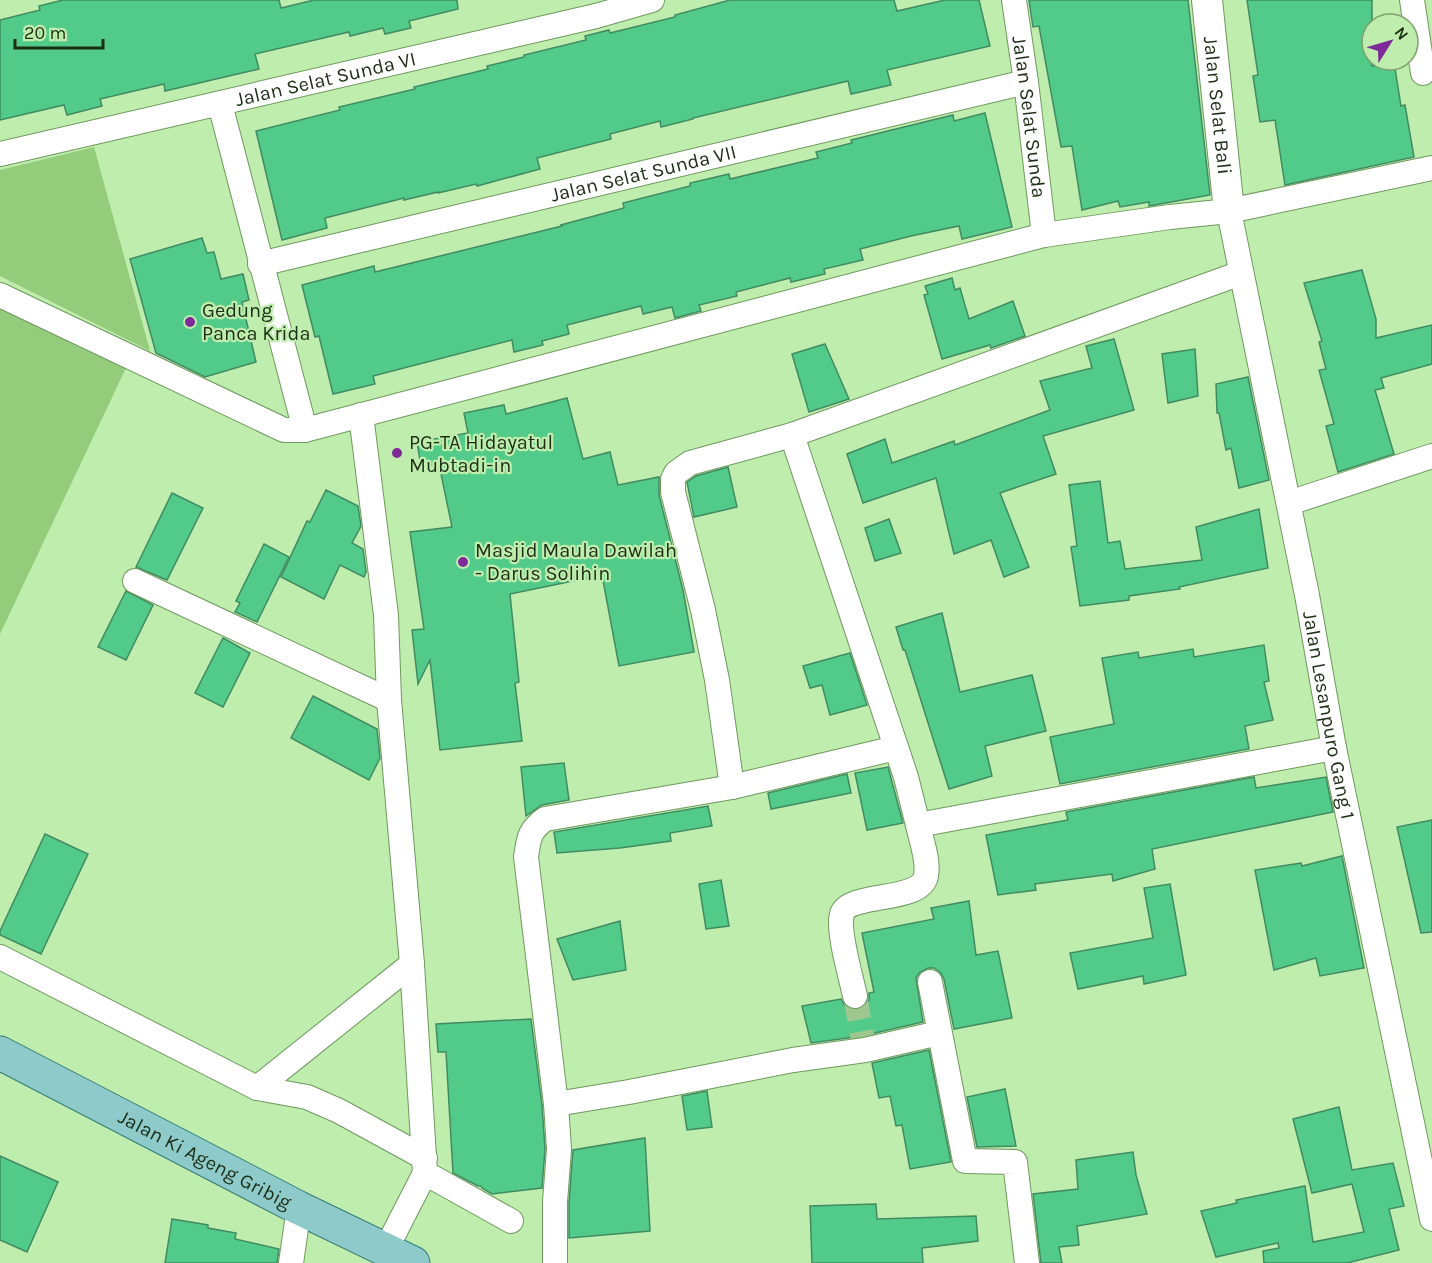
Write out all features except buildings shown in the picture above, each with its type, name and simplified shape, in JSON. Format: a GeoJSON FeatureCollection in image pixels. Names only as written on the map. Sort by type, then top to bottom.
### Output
{"type":"FeatureCollection","features":[{"type":"Feature","properties":{"kind":"main road","name":"Jalan Ki Ageng Gribig"},"geometry":{"type":"LineString","coordinates":[[0,1053],[299,1208],[399,1256]]}},
{"type":"Feature","properties":{"kind":"street","name":"Jalan Selat Sunda VI"},"geometry":{"type":"LineString","coordinates":[[0,154],[596,16],[652,0]]}},
{"type":"Feature","properties":{"kind":"street","name":"Jalan Selat Sunda"},"geometry":{"type":"LineString","coordinates":[[1014,0],[1044,235]]}},
{"type":"Feature","properties":{"kind":"street","name":"Jalan Selat Bali"},"geometry":{"type":"LineString","coordinates":[[1207,0],[1228,211]]}},
{"type":"Feature","properties":{"kind":"street"},"geometry":{"type":"LineString","coordinates":[[1412,0],[1424,25],[1423,74]]}},
{"type":"Feature","properties":{"kind":"street","name":"Jalan Selat Sunda VII"},"geometry":{"type":"LineString","coordinates":[[260,264],[1026,81]]}},
{"type":"Feature","properties":{"kind":"street"},"geometry":{"type":"LineString","coordinates":[[220,104],[305,430]]}},
{"type":"Feature","properties":{"kind":"street"},"geometry":{"type":"LineString","coordinates":[[0,295],[284,430],[305,430],[1044,235],[1228,211],[1432,168]]}},
{"type":"Feature","properties":{"kind":"street","name":"Jalan Lesanpuro Gang 1"},"geometry":{"type":"LineString","coordinates":[[1228,211],[1289,503],[1334,748],[1421,1104],[1432,1219]]}},
{"type":"Feature","properties":{"kind":"street"},"geometry":{"type":"LineString","coordinates":[[732,787],[717,680],[704,610],[673,492],[673,479],[676,473],[690,462],[792,435],[1241,273]]}},
{"type":"Feature","properties":{"kind":"street"},"geometry":{"type":"LineString","coordinates":[[361,415],[386,615],[389,700],[412,964],[425,1166],[399,1256]]}},
{"type":"Feature","properties":{"kind":"street"},"geometry":{"type":"LineString","coordinates":[[792,435],[906,777],[925,855],[926,876],[922,884],[906,892],[856,903],[844,908],[841,915],[843,938],[855,996]]}},
{"type":"Feature","properties":{"kind":"street"},"geometry":{"type":"LineString","coordinates":[[1289,503],[1432,456]]}},
{"type":"Feature","properties":{"kind":"street"},"geometry":{"type":"LineString","coordinates":[[135,581],[389,700]]}},
{"type":"Feature","properties":{"kind":"street"},"geometry":{"type":"LineString","coordinates":[[555,1263],[555,1202],[559,1149],[556,1104],[526,857],[529,838],[534,828],[545,819],[732,787],[896,748]]}},
{"type":"Feature","properties":{"kind":"street"},"geometry":{"type":"LineString","coordinates":[[918,825],[1334,748]]}},
{"type":"Feature","properties":{"kind":"street"},"geometry":{"type":"LineString","coordinates":[[0,957],[257,1088],[307,1097],[339,1111],[512,1221]]}},
{"type":"Feature","properties":{"kind":"street"},"geometry":{"type":"LineString","coordinates":[[257,1088],[412,964]]}},
{"type":"Feature","properties":{"kind":"street"},"geometry":{"type":"LineString","coordinates":[[930,982],[965,1161],[1015,1162],[1027,1263]]}},
{"type":"Feature","properties":{"kind":"street"},"geometry":{"type":"LineString","coordinates":[[556,1104],[939,1033]]}},
{"type":"Feature","properties":{"kind":"street"},"geometry":{"type":"LineString","coordinates":[[291,1263],[299,1208]]}},
{"type":"Feature","properties":{"kind":"green space"},"geometry":{"type":"Polygon","coordinates":[[[94,147],[150,351],[0,276],[0,170],[94,147]]]}},
{"type":"Feature","properties":{"kind":"green space"},"geometry":{"type":"Polygon","coordinates":[[[0,307],[126,368],[0,634],[0,307]]]}},
{"type":"Feature","properties":{"kind":"tunnel"},"geometry":{"type":"LineString","coordinates":[[855,996],[864,1045]]}},
{"type":"Feature","properties":{"kind":"place","name":"Gedung Panca Krida"},"geometry":{"type":"Point","coordinates":[190,322]}},
{"type":"Feature","properties":{"kind":"place","name":"PG-TA Hidayatul Mubtadi-in"},"geometry":{"type":"Point","coordinates":[397,453]}},
{"type":"Feature","properties":{"kind":"place","name":"Masjid Maula Dawilah - Darus Solihin"},"geometry":{"type":"Point","coordinates":[463,562]}}]}
